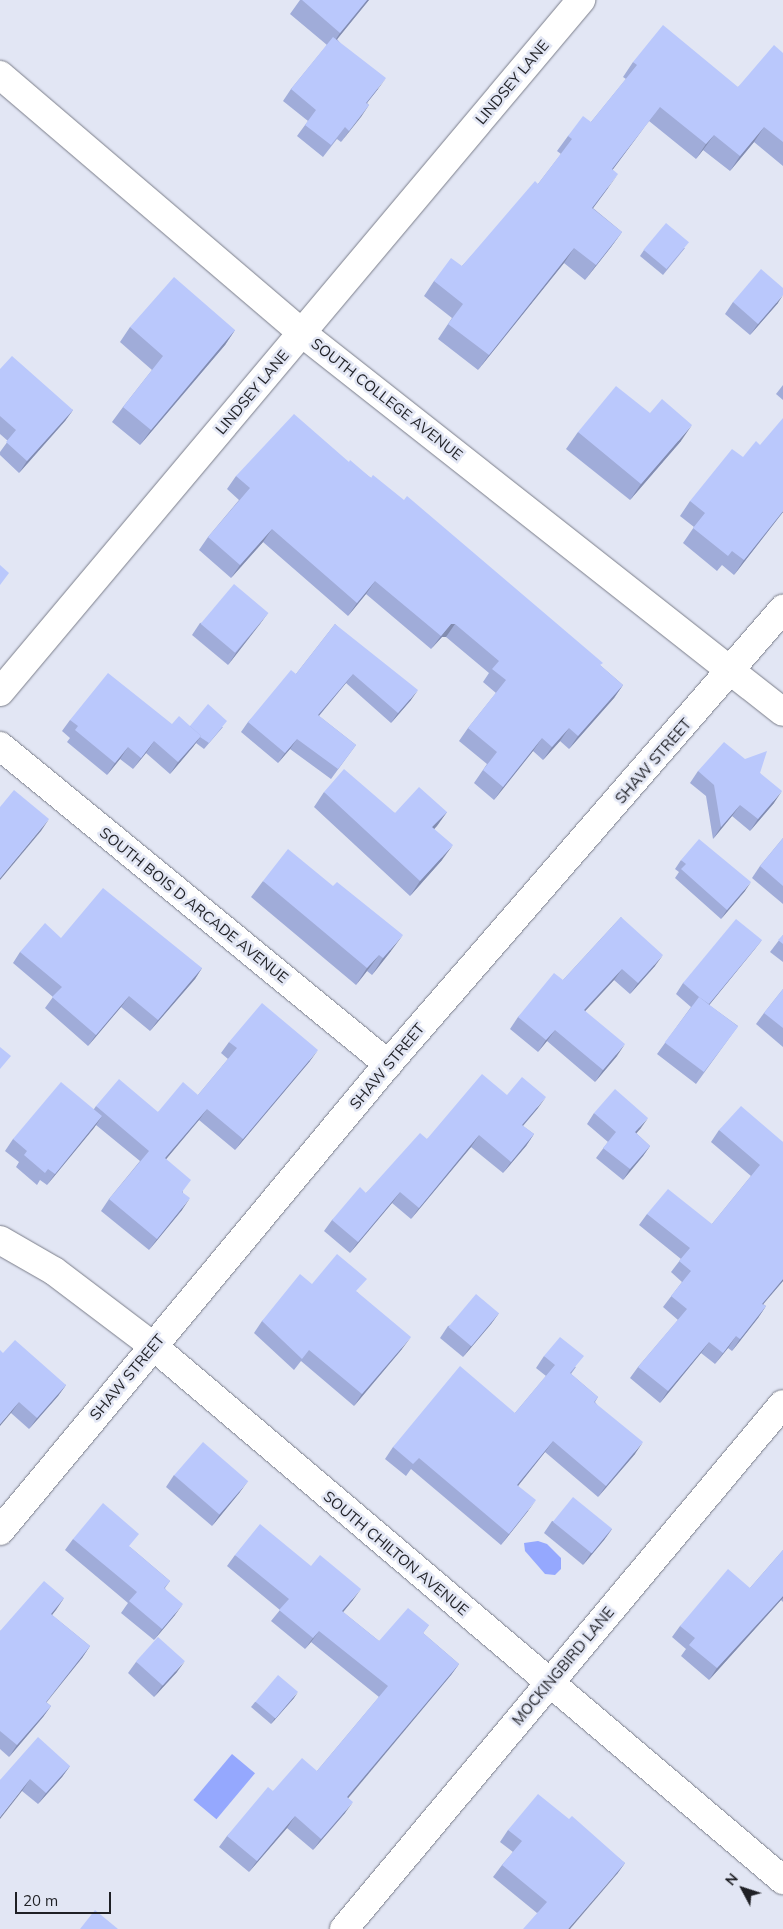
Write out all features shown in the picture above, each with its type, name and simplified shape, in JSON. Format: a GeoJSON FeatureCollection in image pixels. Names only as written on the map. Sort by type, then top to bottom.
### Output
{"type":"FeatureCollection","features":[{"type":"Feature","properties":{"kind":"street","name":"LINDSEY LANE"},"geometry":{"type":"LineString","coordinates":[[0,692],[581,0]]}},
{"type":"Feature","properties":{"kind":"street","name":"SOUTH COLLEGE AVENUE"},"geometry":{"type":"LineString","coordinates":[[0,75],[302,333],[783,712]]}},
{"type":"Feature","properties":{"kind":"street","name":"SHAW STREET"},"geometry":{"type":"LineString","coordinates":[[0,1531],[388,1064],[783,609]]}},
{"type":"Feature","properties":{"kind":"street","name":"SOUTH BOIS D ARCADE AVENUE"},"geometry":{"type":"LineString","coordinates":[[0,746],[388,1064]]}},
{"type":"Feature","properties":{"kind":"street","name":"SOUTH CHILTON AVENUE"},"geometry":{"type":"LineString","coordinates":[[0,1240],[54,1271],[153,1346],[783,1880]]}},
{"type":"Feature","properties":{"kind":"street","name":"MOCKINGBIRD LANE"},"geometry":{"type":"LineString","coordinates":[[344,1929],[783,1404]]}},
{"type":"Feature","properties":{"kind":"water"},"geometry":{"type":"Polygon","coordinates":[[[538,1541],[547,1544],[561,1558],[561,1569],[555,1575],[545,1574],[525,1551],[524,1543],[538,1541]]]}},
{"type":"Feature","properties":{"kind":"water"},"geometry":{"type":"Polygon","coordinates":[[[232,1754],[255,1773],[216,1819],[193,1800],[232,1754]]]}},
{"type":"Feature","properties":{"kind":"building"},"geometry":{"type":"Polygon","coordinates":[[[302,0],[367,0],[340,33],[302,0]]]}},
{"type":"Feature","properties":{"kind":"building"},"geometry":{"type":"Polygon","coordinates":[[[663,25],[738,87],[774,45],[783,53],[783,142],[764,127],[740,156],[714,135],[706,144],[660,107],[612,169],[618,174],[592,208],[622,232],[596,265],[574,248],[489,355],[448,324],[463,304],[434,281],[451,258],[462,266],[535,181],[538,184],[572,139],[568,136],[583,116],[591,122],[637,65],[633,62],[663,25]]]}},
{"type":"Feature","properties":{"kind":"building"},"geometry":{"type":"Polygon","coordinates":[[[333,37],[386,78],[366,103],[369,105],[349,131],[345,127],[331,145],[305,125],[316,110],[291,89],[333,37]]]}},
{"type":"Feature","properties":{"kind":"building"},"geometry":{"type":"Polygon","coordinates":[[[666,223],[689,242],[666,269],[644,250],[666,223]]]}},
{"type":"Feature","properties":{"kind":"building"},"geometry":{"type":"Polygon","coordinates":[[[761,269],[783,288],[783,295],[758,324],[733,302],[761,269]]]}},
{"type":"Feature","properties":{"kind":"building"},"geometry":{"type":"Polygon","coordinates":[[[174,277],[235,330],[151,430],[123,407],[163,356],[130,327],[174,277]]]}},
{"type":"Feature","properties":{"kind":"building"},"geometry":{"type":"Polygon","coordinates":[[[12,356],[73,410],[27,461],[6,442],[16,430],[0,416],[0,369],[12,356]]]}},
{"type":"Feature","properties":{"kind":"building"},"geometry":{"type":"Polygon","coordinates":[[[616,386],[650,413],[662,399],[692,425],[641,484],[578,432],[616,386]]]}},
{"type":"Feature","properties":{"kind":"building"},"geometry":{"type":"Polygon","coordinates":[[[294,414],[349,462],[350,460],[371,478],[373,475],[404,500],[407,496],[603,663],[600,665],[623,685],[578,736],[569,728],[552,747],[542,738],[503,787],[483,770],[497,752],[468,728],[506,680],[492,669],[499,661],[455,624],[451,624],[441,636],[375,581],[357,603],[272,529],[240,565],[208,537],[250,488],[236,476],[294,414]]]}},
{"type":"Feature","properties":{"kind":"building"},"geometry":{"type":"Polygon","coordinates":[[[783,418],[783,511],[744,560],[732,551],[728,556],[693,528],[705,513],[690,501],[732,449],[743,457],[756,441],[760,445],[783,418]]]}},
{"type":"Feature","properties":{"kind":"building"},"geometry":{"type":"Polygon","coordinates":[[[0,565],[9,573],[0,585],[0,565]]]}},
{"type":"Feature","properties":{"kind":"building"},"geometry":{"type":"Polygon","coordinates":[[[234,584],[268,613],[235,653],[201,624],[234,584]]]}},
{"type":"Feature","properties":{"kind":"building"},"geometry":{"type":"Polygon","coordinates":[[[335,624],[418,690],[398,713],[353,674],[318,715],[356,745],[338,769],[297,739],[285,753],[248,722],[291,670],[296,674],[335,624]]]}},
{"type":"Feature","properties":{"kind":"building"},"geometry":{"type":"Polygon","coordinates":[[[108,673],[172,724],[179,716],[201,736],[178,762],[154,741],[141,758],[128,747],[115,763],[75,730],[78,726],[70,720],[108,673]]]}},
{"type":"Feature","properties":{"kind":"building"},"geometry":{"type":"Polygon","coordinates":[[[208,704],[227,721],[209,743],[200,737],[190,726],[208,704]]]}},
{"type":"Feature","properties":{"kind":"building"},"geometry":{"type":"Polygon","coordinates":[[[724,742],[745,759],[767,751],[760,773],[782,791],[758,819],[740,805],[721,827],[714,785],[698,771],[724,742]]]}},
{"type":"Feature","properties":{"kind":"building"},"geometry":{"type":"Polygon","coordinates":[[[344,769],[395,813],[419,787],[447,812],[432,827],[453,845],[420,881],[324,792],[344,769]]]}},
{"type":"Feature","properties":{"kind":"building"},"geometry":{"type":"Polygon","coordinates":[[[14,790],[49,819],[0,878],[0,807],[14,790]]]}},
{"type":"Feature","properties":{"kind":"building"},"geometry":{"type":"Polygon","coordinates":[[[783,838],[783,886],[760,866],[783,838]]]}},
{"type":"Feature","properties":{"kind":"building"},"geometry":{"type":"Polygon","coordinates":[[[699,839],[751,882],[727,910],[681,869],[686,864],[681,860],[699,839]]]}},
{"type":"Feature","properties":{"kind":"building"},"geometry":{"type":"Polygon","coordinates":[[[288,849],[333,886],[337,882],[403,935],[383,958],[379,955],[367,968],[263,881],[288,849]]]}},
{"type":"Feature","properties":{"kind":"building"},"geometry":{"type":"Polygon","coordinates":[[[103,888],[202,968],[158,1020],[129,996],[96,1035],[52,997],[62,987],[20,952],[45,923],[61,938],[103,888]]]}},
{"type":"Feature","properties":{"kind":"building"},"geometry":{"type":"Polygon","coordinates":[[[621,917],[663,955],[638,983],[622,969],[584,1010],[625,1044],[603,1070],[555,1030],[546,1040],[518,1017],[554,973],[563,980],[621,917]]]}},
{"type":"Feature","properties":{"kind":"building"},"geometry":{"type":"Polygon","coordinates":[[[736,919],[762,940],[709,1004],[683,983],[736,919]]]}},
{"type":"Feature","properties":{"kind":"building"},"geometry":{"type":"Polygon","coordinates":[[[783,935],[783,944],[778,940],[783,935]]]}},
{"type":"Feature","properties":{"kind":"building"},"geometry":{"type":"Polygon","coordinates":[[[783,989],[783,1028],[764,1013],[783,989]]]}},
{"type":"Feature","properties":{"kind":"building"},"geometry":{"type":"Polygon","coordinates":[[[699,997],[738,1026],[704,1072],[665,1043],[699,997]]]}},
{"type":"Feature","properties":{"kind":"building"},"geometry":{"type":"Polygon","coordinates":[[[262,1003],[318,1050],[243,1139],[207,1109],[165,1158],[191,1180],[182,1192],[190,1198],[157,1239],[109,1199],[149,1151],[96,1106],[119,1079],[158,1112],[183,1082],[198,1095],[237,1048],[229,1042],[262,1003]]]}},
{"type":"Feature","properties":{"kind":"building"},"geometry":{"type":"Polygon","coordinates":[[[0,1047],[11,1056],[0,1069],[0,1047]]]}},
{"type":"Feature","properties":{"kind":"building"},"geometry":{"type":"Polygon","coordinates":[[[482,1074],[507,1095],[522,1077],[546,1097],[522,1125],[534,1134],[511,1162],[479,1135],[419,1208],[400,1192],[358,1242],[332,1220],[360,1187],[366,1193],[420,1133],[427,1139],[482,1074]]]}},
{"type":"Feature","properties":{"kind":"building"},"geometry":{"type":"Polygon","coordinates":[[[61,1082],[102,1116],[55,1174],[48,1169],[45,1173],[24,1155],[27,1151],[13,1139],[61,1082]]]}},
{"type":"Feature","properties":{"kind":"building"},"geometry":{"type":"Polygon","coordinates":[[[615,1089],[648,1118],[635,1132],[650,1146],[630,1169],[603,1148],[616,1132],[594,1113],[615,1089]]]}},
{"type":"Feature","properties":{"kind":"building"},"geometry":{"type":"Polygon","coordinates":[[[741,1106],[783,1142],[783,1279],[762,1304],[766,1306],[740,1339],[736,1336],[723,1353],[709,1342],[668,1391],[638,1367],[687,1309],[671,1296],[691,1271],[679,1261],[690,1248],[647,1214],[668,1189],[712,1224],[760,1165],[719,1130],[741,1106]]]}},
{"type":"Feature","properties":{"kind":"building"},"geometry":{"type":"Polygon","coordinates":[[[337,1254],[367,1279],[356,1291],[411,1337],[362,1394],[309,1350],[302,1359],[262,1321],[300,1274],[312,1284],[337,1254]]]}},
{"type":"Feature","properties":{"kind":"building"},"geometry":{"type":"Polygon","coordinates":[[[476,1294],[499,1313],[471,1346],[448,1327],[476,1294]]]}},
{"type":"Feature","properties":{"kind":"building"},"geometry":{"type":"Polygon","coordinates":[[[560,1337],[584,1356],[570,1373],[598,1397],[594,1402],[643,1442],[606,1486],[553,1441],[517,1485],[536,1500],[509,1534],[419,1458],[413,1464],[393,1447],[460,1366],[515,1413],[555,1365],[544,1356],[560,1337]]]}},
{"type":"Feature","properties":{"kind":"building"},"geometry":{"type":"Polygon","coordinates":[[[15,1340],[66,1385],[37,1418],[19,1402],[0,1424],[0,1350],[3,1353],[15,1340]]]}},
{"type":"Feature","properties":{"kind":"building"},"geometry":{"type":"Polygon","coordinates":[[[203,1442],[248,1481],[219,1515],[174,1475],[203,1442]]]}},
{"type":"Feature","properties":{"kind":"building"},"geometry":{"type":"Polygon","coordinates":[[[573,1497],[612,1528],[592,1553],[553,1522],[573,1497]]]}},
{"type":"Feature","properties":{"kind":"building"},"geometry":{"type":"Polygon","coordinates":[[[103,1503],[139,1534],[129,1546],[170,1581],[164,1588],[183,1604],[162,1629],[129,1601],[137,1592],[73,1539],[103,1503]]]}},
{"type":"Feature","properties":{"kind":"building"},"geometry":{"type":"Polygon","coordinates":[[[260,1524],[311,1566],[320,1555],[361,1589],[342,1611],[379,1641],[408,1608],[429,1625],[423,1633],[459,1664],[347,1797],[353,1802],[321,1839],[295,1816],[257,1861],[227,1836],[268,1787],[273,1791],[302,1758],[317,1771],[388,1686],[319,1631],[313,1638],[279,1610],[289,1599],[235,1555],[260,1524]]]}},
{"type":"Feature","properties":{"kind":"building"},"geometry":{"type":"Polygon","coordinates":[[[783,1550],[783,1596],[717,1668],[689,1645],[695,1638],[680,1626],[728,1569],[750,1588],[783,1550]]]}},
{"type":"Feature","properties":{"kind":"building"},"geometry":{"type":"Polygon","coordinates":[[[44,1581],[64,1598],[51,1614],[90,1646],[46,1702],[51,1706],[17,1745],[0,1731],[0,1631],[44,1581]]]}},
{"type":"Feature","properties":{"kind":"building"},"geometry":{"type":"Polygon","coordinates":[[[158,1637],[185,1661],[163,1686],[136,1662],[158,1637]]]}},
{"type":"Feature","properties":{"kind":"building"},"geometry":{"type":"Polygon","coordinates":[[[278,1675],[298,1692],[275,1719],[256,1702],[278,1675]]]}},
{"type":"Feature","properties":{"kind":"building"},"geometry":{"type":"Polygon","coordinates":[[[38,1737],[70,1766],[46,1793],[30,1779],[0,1817],[0,1780],[38,1737]]]}},
{"type":"Feature","properties":{"kind":"building"},"geometry":{"type":"Polygon","coordinates":[[[538,1794],[569,1819],[572,1816],[625,1863],[568,1929],[523,1929],[547,1902],[502,1865],[522,1841],[508,1830],[538,1794]]]}},
{"type":"Feature","properties":{"kind":"building"},"geometry":{"type":"Polygon","coordinates":[[[95,1910],[118,1929],[80,1929],[95,1910]]]}}]}
